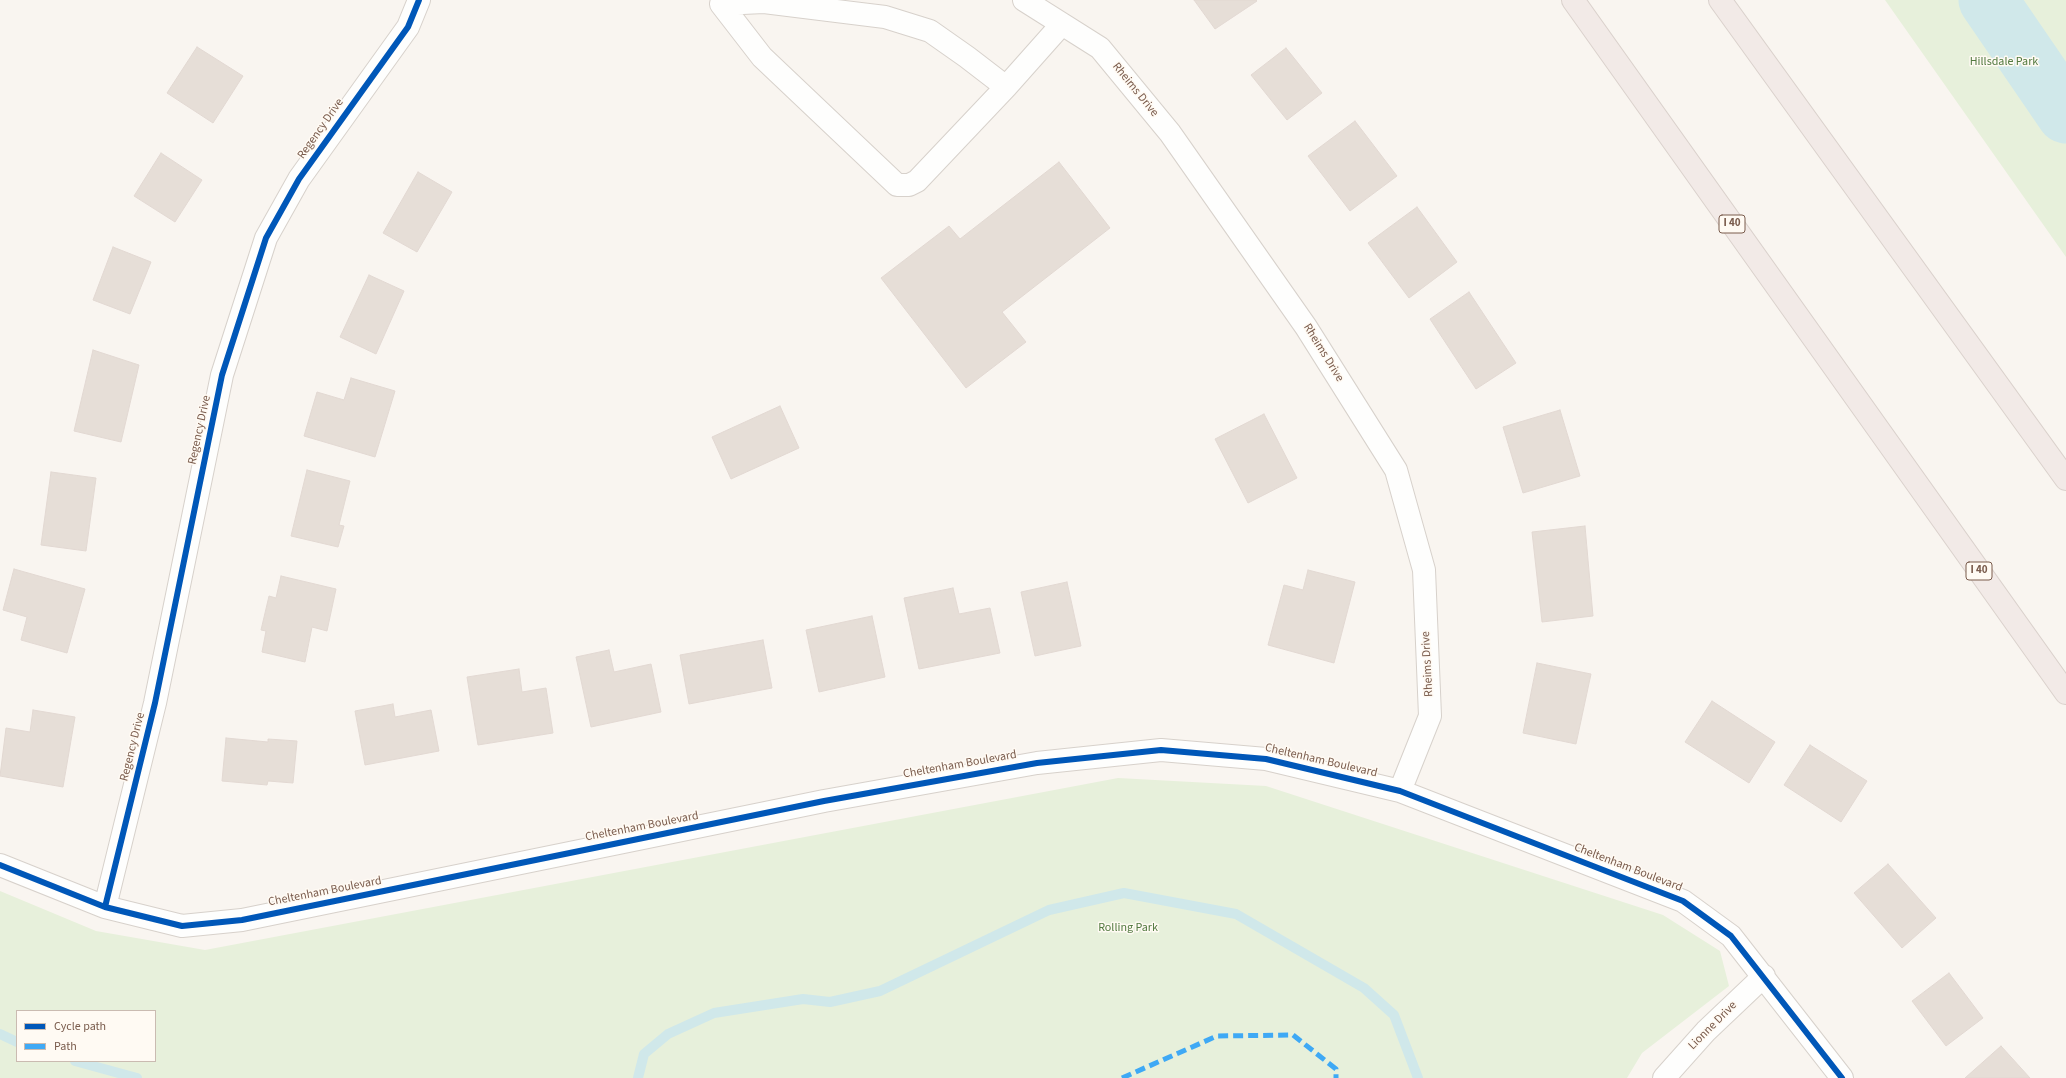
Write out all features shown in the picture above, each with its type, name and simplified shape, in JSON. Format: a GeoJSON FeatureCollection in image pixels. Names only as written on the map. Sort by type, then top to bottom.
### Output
{"type":"FeatureCollection","features":[{"type":"Feature","properties":{"kind":"highway","name":"I 40"},"geometry":{"type":"LineString","coordinates":[[1573,0],[2066,693]]}},
{"type":"Feature","properties":{"kind":"highway"},"geometry":{"type":"LineString","coordinates":[[1720,0],[2066,479]]}},
{"type":"Feature","properties":{"kind":"street","name":"Regency Drive"},"geometry":{"type":"LineString","coordinates":[[105,907],[155,703],[222,375],[266,238],[299,179],[408,27],[419,0]]}},
{"type":"Feature","properties":{"kind":"street","name":"Rheims Drive"},"geometry":{"type":"LineString","coordinates":[[1024,0],[1100,48],[1170,133],[1306,327],[1396,470],[1424,570],[1430,716],[1400,791]]}},
{"type":"Feature","properties":{"kind":"street"},"geometry":{"type":"LineString","coordinates":[[720,2],[762,57],[897,185],[909,185],[917,181],[1006,87],[1062,24]]}},
{"type":"Feature","properties":{"kind":"street"},"geometry":{"type":"LineString","coordinates":[[720,2],[764,2],[885,17],[930,31],[968,57],[1006,87]]}},
{"type":"Feature","properties":{"kind":"street","name":"Cheltenham Boulevard"},"geometry":{"type":"LineString","coordinates":[[0,865],[105,907],[182,926],[242,920],[824,802],[1037,763],[1154,751],[1266,758],[1400,791],[1683,901],[1731,936],[1764,976],[1842,1078]]}},
{"type":"Feature","properties":{"kind":"street","name":"Lionne Drive"},"geometry":{"type":"LineString","coordinates":[[1664,1078],[1706,1031],[1764,976]]}},
{"type":"Feature","properties":{"kind":"green space","name":"Hillsdale Park"},"geometry":{"type":"Polygon","coordinates":[[[1885,0],[2066,0],[2066,257],[1885,0]]]}},
{"type":"Feature","properties":{"kind":"green space","name":"Rolling Park"},"geometry":{"type":"Polygon","coordinates":[[[1118,778],[1266,786],[1663,915],[1720,951],[1729,986],[1642,1053],[1627,1078],[0,1078],[0,891],[96,931],[205,950],[1118,778]]]}},
{"type":"Feature","properties":{"kind":"building"},"geometry":{"type":"Polygon","coordinates":[[[1194,0],[1256,0],[1257,1],[1215,29],[1194,0]]]}},
{"type":"Feature","properties":{"kind":"building"},"geometry":{"type":"Polygon","coordinates":[[[197,47],[243,76],[213,123],[167,93],[197,47]]]}},
{"type":"Feature","properties":{"kind":"building"},"geometry":{"type":"Polygon","coordinates":[[[1286,48],[1322,93],[1287,120],[1251,75],[1286,48]]]}},
{"type":"Feature","properties":{"kind":"building"},"geometry":{"type":"Polygon","coordinates":[[[1355,121],[1397,176],[1350,211],[1308,156],[1355,121]]]}},
{"type":"Feature","properties":{"kind":"building"},"geometry":{"type":"Polygon","coordinates":[[[161,153],[202,180],[175,222],[134,196],[161,153]]]}},
{"type":"Feature","properties":{"kind":"building"},"geometry":{"type":"Polygon","coordinates":[[[1059,162],[1110,228],[1002,312],[1026,342],[966,388],[881,278],[949,226],[960,239],[1059,162]]]}},
{"type":"Feature","properties":{"kind":"building"},"geometry":{"type":"Polygon","coordinates":[[[418,172],[452,192],[417,252],[383,233],[418,172]]]}},
{"type":"Feature","properties":{"kind":"building"},"geometry":{"type":"Polygon","coordinates":[[[1417,207],[1457,262],[1409,298],[1368,243],[1417,207]]]}},
{"type":"Feature","properties":{"kind":"building"},"geometry":{"type":"Polygon","coordinates":[[[113,247],[151,262],[130,314],[93,300],[113,247]]]}},
{"type":"Feature","properties":{"kind":"building"},"geometry":{"type":"Polygon","coordinates":[[[369,275],[404,291],[376,354],[340,337],[369,275]]]}},
{"type":"Feature","properties":{"kind":"building"},"geometry":{"type":"Polygon","coordinates":[[[1469,292],[1516,363],[1476,389],[1430,319],[1469,292]]]}},
{"type":"Feature","properties":{"kind":"building"},"geometry":{"type":"Polygon","coordinates":[[[93,350],[139,365],[121,442],[74,431],[93,350]]]}},
{"type":"Feature","properties":{"kind":"building"},"geometry":{"type":"Polygon","coordinates":[[[351,378],[395,391],[375,457],[304,436],[317,392],[344,400],[351,378]]]}},
{"type":"Feature","properties":{"kind":"building"},"geometry":{"type":"Polygon","coordinates":[[[780,406],[799,448],[731,479],[712,437],[780,406]]]}},
{"type":"Feature","properties":{"kind":"building"},"geometry":{"type":"Polygon","coordinates":[[[1560,410],[1580,476],[1523,493],[1503,427],[1560,410]]]}},
{"type":"Feature","properties":{"kind":"building"},"geometry":{"type":"Polygon","coordinates":[[[1264,414],[1297,478],[1248,503],[1215,439],[1264,414]]]}},
{"type":"Feature","properties":{"kind":"building"},"geometry":{"type":"Polygon","coordinates":[[[307,470],[350,481],[339,525],[344,526],[338,547],[291,536],[307,470]]]}},
{"type":"Feature","properties":{"kind":"building"},"geometry":{"type":"Polygon","coordinates":[[[51,472],[96,478],[86,551],[41,545],[51,472]]]}},
{"type":"Feature","properties":{"kind":"building"},"geometry":{"type":"Polygon","coordinates":[[[1585,526],[1593,616],[1542,622],[1532,532],[1585,526]]]}},
{"type":"Feature","properties":{"kind":"building"},"geometry":{"type":"Polygon","coordinates":[[[14,569],[85,589],[67,653],[21,640],[27,617],[3,610],[14,569]]]}},
{"type":"Feature","properties":{"kind":"building"},"geometry":{"type":"Polygon","coordinates":[[[1308,570],[1355,582],[1334,663],[1268,645],[1284,585],[1303,590],[1308,570]]]}},
{"type":"Feature","properties":{"kind":"building"},"geometry":{"type":"Polygon","coordinates":[[[281,576],[336,589],[327,631],[312,627],[305,662],[262,652],[266,631],[261,630],[269,596],[276,598],[281,576]]]}},
{"type":"Feature","properties":{"kind":"building"},"geometry":{"type":"Polygon","coordinates":[[[1067,582],[1081,646],[1035,656],[1021,592],[1067,582]]]}},
{"type":"Feature","properties":{"kind":"building"},"geometry":{"type":"Polygon","coordinates":[[[953,588],[959,614],[990,608],[1000,653],[919,669],[904,598],[953,588]]]}},
{"type":"Feature","properties":{"kind":"building"},"geometry":{"type":"Polygon","coordinates":[[[872,616],[885,677],[819,692],[806,630],[872,616]]]}},
{"type":"Feature","properties":{"kind":"building"},"geometry":{"type":"Polygon","coordinates":[[[763,640],[772,688],[689,704],[680,655],[763,640]]]}},
{"type":"Feature","properties":{"kind":"building"},"geometry":{"type":"Polygon","coordinates":[[[609,650],[614,672],[651,664],[661,712],[591,727],[576,657],[609,650]]]}},
{"type":"Feature","properties":{"kind":"building"},"geometry":{"type":"Polygon","coordinates":[[[1537,663],[1591,674],[1576,744],[1523,733],[1537,663]]]}},
{"type":"Feature","properties":{"kind":"building"},"geometry":{"type":"Polygon","coordinates":[[[519,669],[522,692],[546,688],[553,733],[478,745],[467,677],[519,669]]]}},
{"type":"Feature","properties":{"kind":"building"},"geometry":{"type":"Polygon","coordinates":[[[1712,701],[1775,742],[1749,783],[1685,742],[1712,701]]]}},
{"type":"Feature","properties":{"kind":"building"},"geometry":{"type":"Polygon","coordinates":[[[393,704],[395,717],[431,710],[439,751],[365,765],[355,711],[393,704]]]}},
{"type":"Feature","properties":{"kind":"building"},"geometry":{"type":"Polygon","coordinates":[[[33,710],[75,717],[63,787],[0,776],[6,728],[30,732],[33,710]]]}},
{"type":"Feature","properties":{"kind":"building"},"geometry":{"type":"Polygon","coordinates":[[[226,738],[268,742],[268,739],[297,741],[293,783],[268,781],[267,785],[222,781],[226,738]]]}},
{"type":"Feature","properties":{"kind":"building"},"geometry":{"type":"Polygon","coordinates":[[[1810,745],[1867,781],[1841,822],[1784,785],[1810,745]]]}},
{"type":"Feature","properties":{"kind":"building"},"geometry":{"type":"Polygon","coordinates":[[[1888,864],[1936,918],[1902,948],[1854,893],[1888,864]]]}},
{"type":"Feature","properties":{"kind":"building"},"geometry":{"type":"Polygon","coordinates":[[[1949,973],[1983,1018],[1946,1046],[1912,1001],[1949,973]]]}},
{"type":"Feature","properties":{"kind":"building"},"geometry":{"type":"Polygon","coordinates":[[[2001,1046],[2030,1078],[1965,1078],[2001,1046]]]}},
{"type":"Feature","properties":{"kind":"waterway"},"geometry":{"type":"LineString","coordinates":[[1988,0],[2066,114]]}},
{"type":"Feature","properties":{"kind":"waterway"},"geometry":{"type":"LineString","coordinates":[[638,1078],[644,1054],[668,1034],[714,1013],[803,999],[830,1002],[880,991],[1049,910],[1124,893],[1236,914],[1364,988],[1394,1015],[1418,1078]]}},
{"type":"Feature","properties":{"kind":"waterway"},"geometry":{"type":"LineString","coordinates":[[0,1034],[16,1042]]}},
{"type":"Feature","properties":{"kind":"waterway"},"geometry":{"type":"LineString","coordinates":[[79,1062],[137,1078]]}},
{"type":"Feature","properties":{"kind":"marked path"},"geometry":{"type":"LineString","coordinates":[[1122,1078],[1217,1036],[1293,1035],[1336,1069],[1336,1078]]}},
{"type":"Feature","properties":{"kind":"cycle path"},"geometry":{"type":"LineString","coordinates":[[105,907],[155,703],[222,375],[266,238],[299,179],[408,27],[419,0]]}},
{"type":"Feature","properties":{"kind":"cycle path"},"geometry":{"type":"LineString","coordinates":[[0,865],[105,907],[182,926],[242,920],[824,801],[1037,763],[1161,750],[1266,759],[1400,791],[1683,901],[1731,936],[1842,1078]]}}]}
